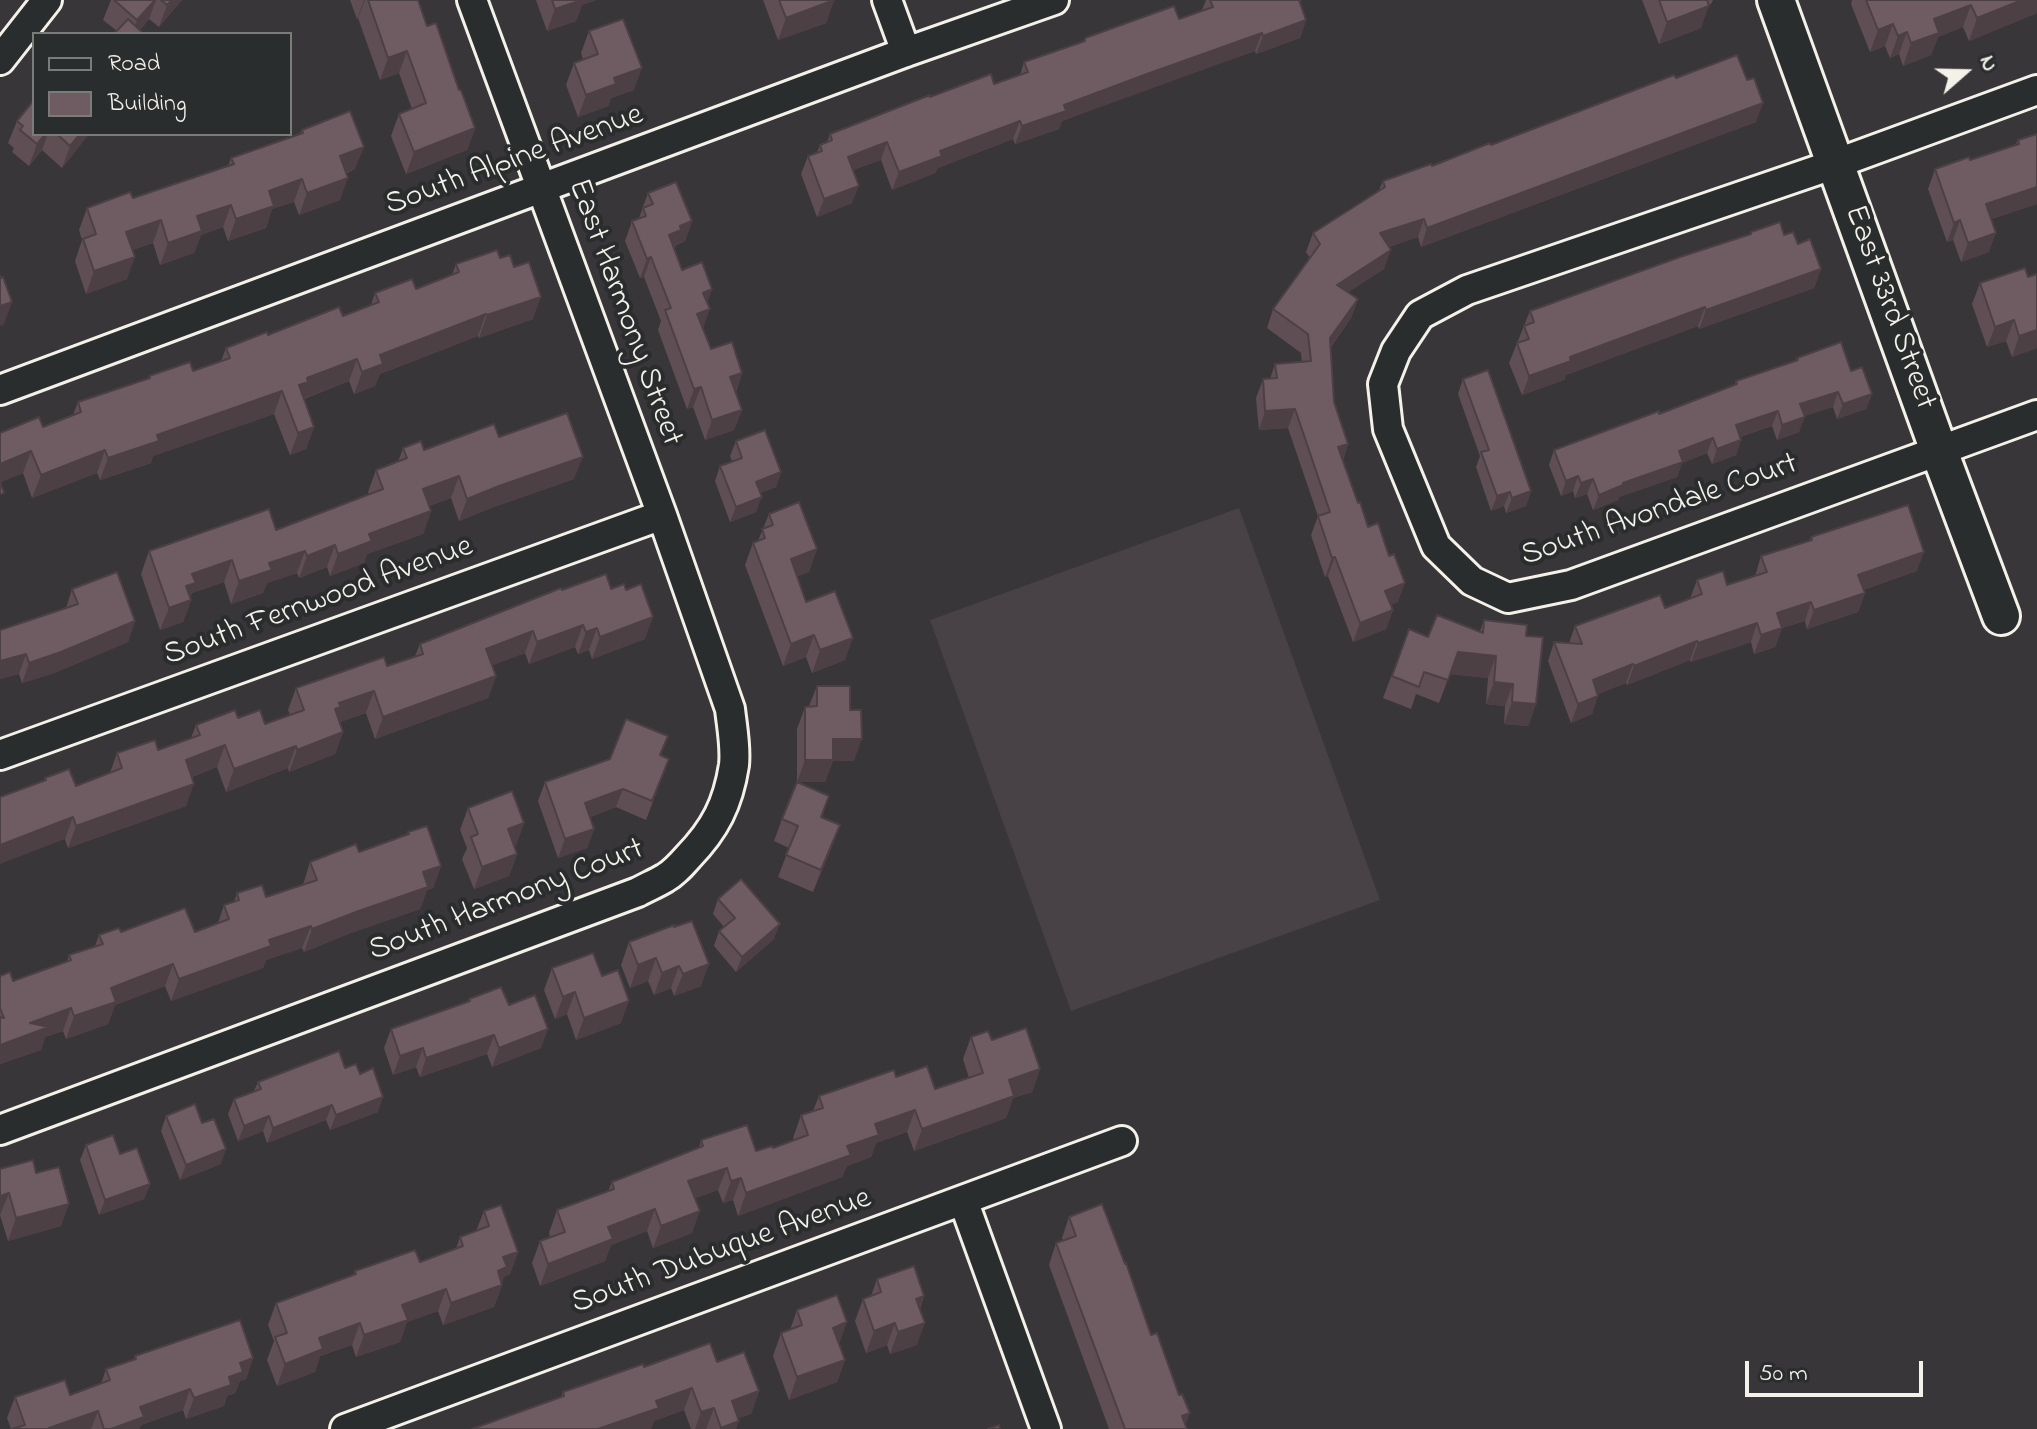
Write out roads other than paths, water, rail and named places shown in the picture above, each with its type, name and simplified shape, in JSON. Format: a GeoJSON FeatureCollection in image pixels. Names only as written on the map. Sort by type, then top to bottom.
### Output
{"type":"FeatureCollection","features":[{"type":"Feature","properties":{"kind":"street"},"geometry":{"type":"LineString","coordinates":[[0,60],[47,0]]}},
{"type":"Feature","properties":{"kind":"street","name":"East Harmony Street"},"geometry":{"type":"LineString","coordinates":[[472,0],[662,515]]}},
{"type":"Feature","properties":{"kind":"street"},"geometry":{"type":"LineString","coordinates":[[887,0],[906,52]]}},
{"type":"Feature","properties":{"kind":"street","name":"South Alpine Avenue"},"geometry":{"type":"LineString","coordinates":[[0,390],[906,52],[1054,0]]}},
{"type":"Feature","properties":{"kind":"street","name":"East 33rd Street"},"geometry":{"type":"LineString","coordinates":[[1776,0],[2001,616]]}},
{"type":"Feature","properties":{"kind":"street","name":"South Avondale Court"},"geometry":{"type":"LineString","coordinates":[[2037,90],[1835,164],[1467,290],[1420,315],[1396,351],[1383,384],[1388,429],[1436,546],[1472,581],[1508,598],[1571,585],[2037,415]]}},
{"type":"Feature","properties":{"kind":"street","name":"South Fernwood Avenue"},"geometry":{"type":"LineString","coordinates":[[0,755],[662,515]]}},
{"type":"Feature","properties":{"kind":"street","name":"South Harmony Court"},"geometry":{"type":"LineString","coordinates":[[0,1130],[638,892],[679,867],[709,834],[721,813],[734,764],[734,737],[730,709],[662,515]]}},
{"type":"Feature","properties":{"kind":"street","name":"South Dubuque Avenue"},"geometry":{"type":"LineString","coordinates":[[345,1429],[1122,1141]]}},
{"type":"Feature","properties":{"kind":"street"},"geometry":{"type":"LineString","coordinates":[[963,1200],[1046,1429]]}}]}
